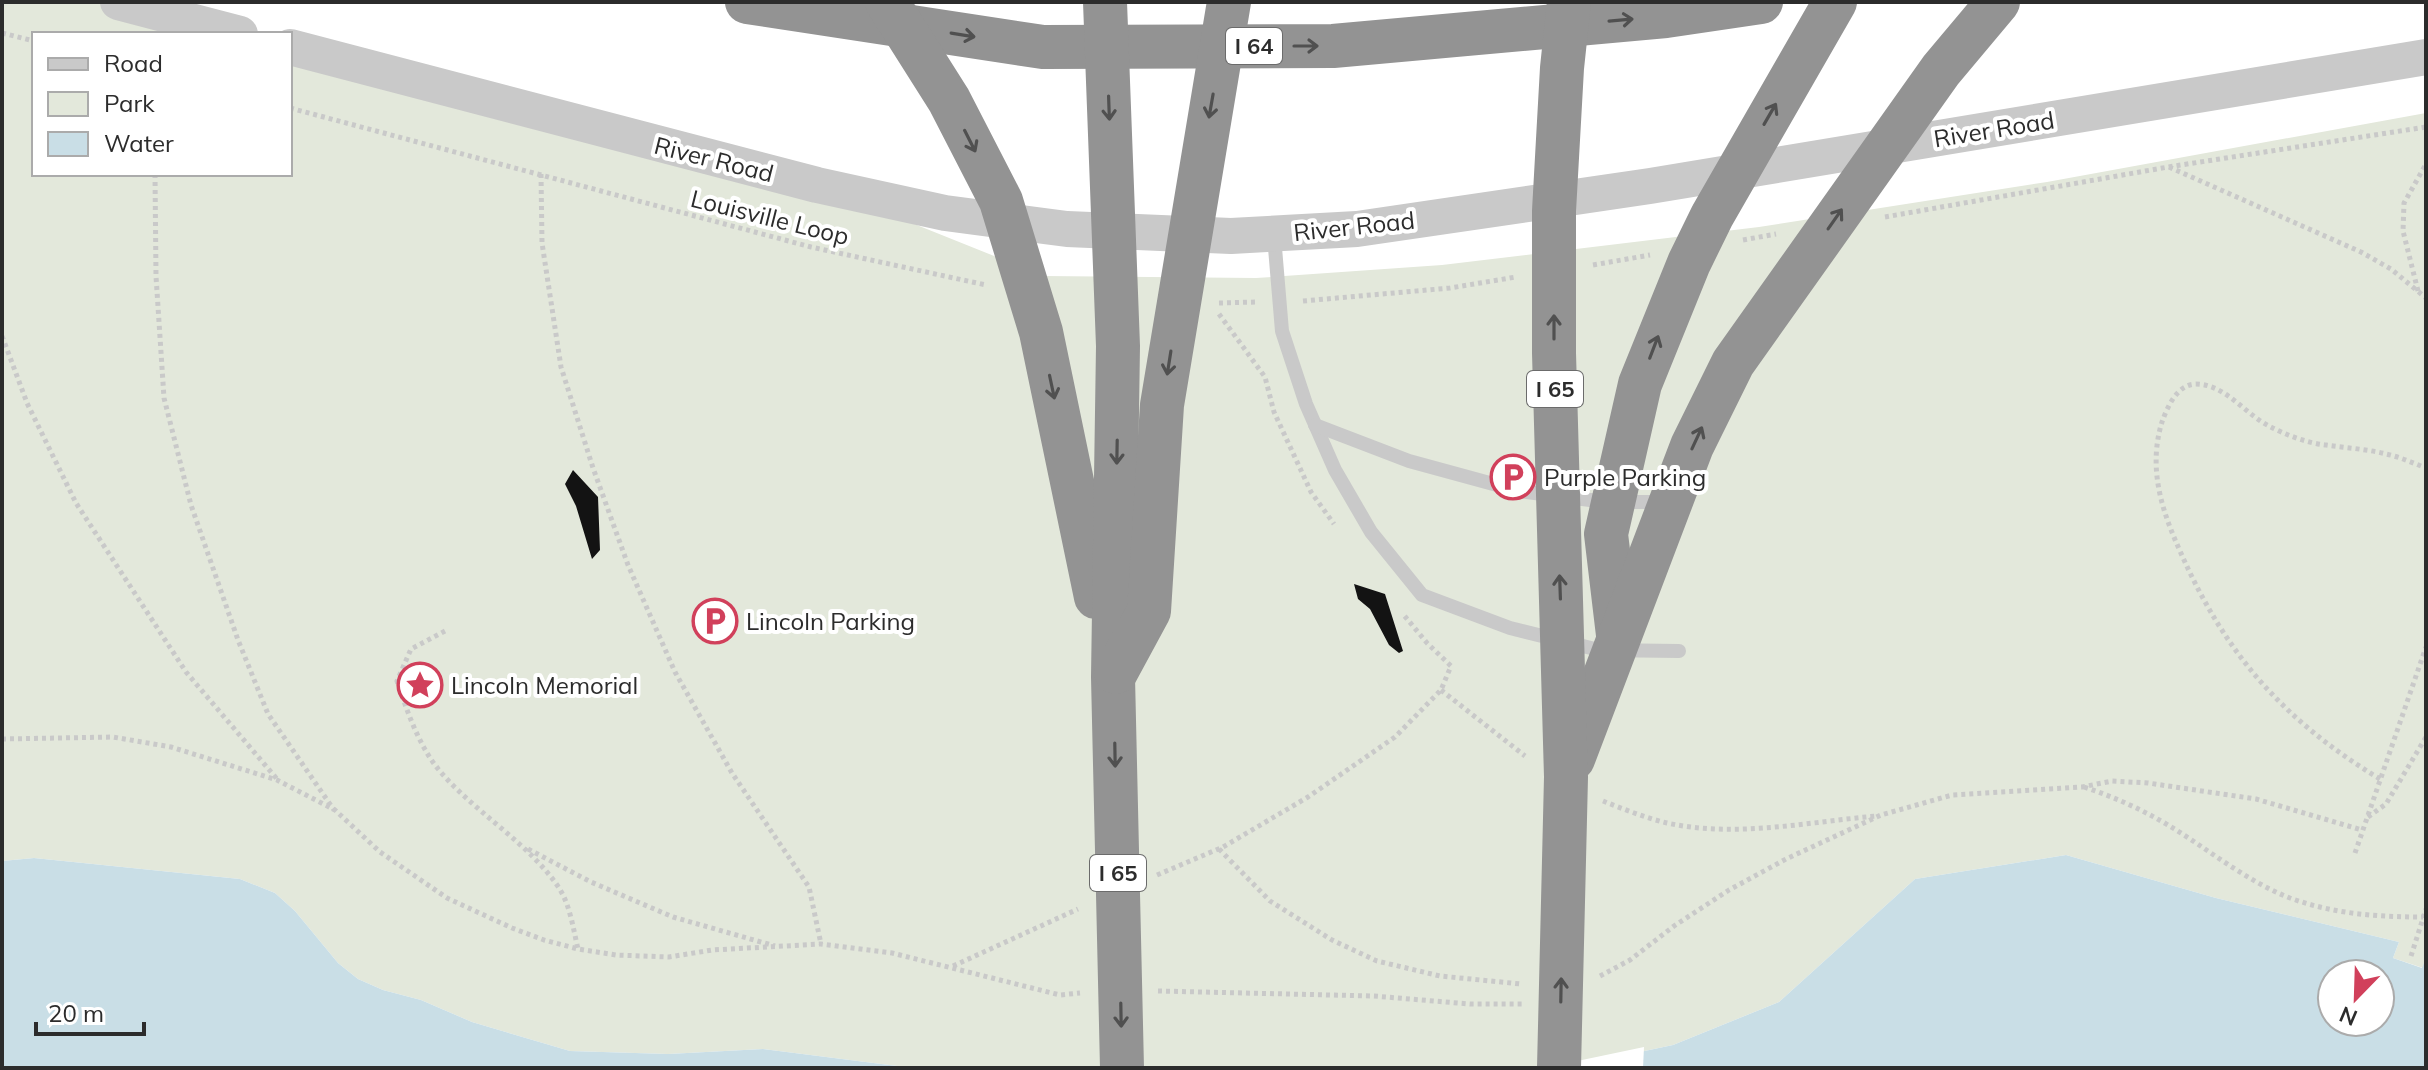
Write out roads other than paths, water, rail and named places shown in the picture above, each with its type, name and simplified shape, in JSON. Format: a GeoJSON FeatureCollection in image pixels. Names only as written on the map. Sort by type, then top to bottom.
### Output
{"type":"FeatureCollection","features":[{"type":"Feature","properties":{"kind":"highway","name":"I 64"},"geometry":{"type":"LineString","coordinates":[[747,2],[1043,47],[1333,46],[1666,16],[1761,2]]}},
{"type":"Feature","properties":{"kind":"highway"},"geometry":{"type":"LineString","coordinates":[[887,2],[949,100],[1001,201],[1041,332],[1113,677]]}},
{"type":"Feature","properties":{"kind":"highway"},"geometry":{"type":"LineString","coordinates":[[1105,2],[1118,346],[1113,677]]}},
{"type":"Feature","properties":{"kind":"highway","name":"I 65"},"geometry":{"type":"LineString","coordinates":[[1122,1068],[1113,677],[1149,611],[1162,405],[1229,2]]}},
{"type":"Feature","properties":{"kind":"highway","name":"I 65"},"geometry":{"type":"LineString","coordinates":[[1559,1068],[1565,778],[1554,211],[1569,2]]}},
{"type":"Feature","properties":{"kind":"highway"},"geometry":{"type":"LineString","coordinates":[[1619,642],[1606,534],[1640,384],[1689,263],[1712,216],[1835,2]]}},
{"type":"Feature","properties":{"kind":"highway"},"geometry":{"type":"LineString","coordinates":[[1565,778],[1692,446],[1733,363],[1941,70],[1998,2]]}},
{"type":"Feature","properties":{"kind":"street"},"geometry":{"type":"LineString","coordinates":[[118,2],[232,32]]}},
{"type":"Feature","properties":{"kind":"street","name":"River Road"},"geometry":{"type":"LineString","coordinates":[[292,48],[817,185],[945,213],[1067,229],[1231,236],[1357,229],[1634,188],[2426,57]]}},
{"type":"Feature","properties":{"kind":"lane"},"geometry":{"type":"LineString","coordinates":[[1274,233],[1282,331],[1315,425],[1335,470],[1371,532],[1422,595],[1510,628],[1599,650],[1679,651]]}},
{"type":"Feature","properties":{"kind":"lane"},"geometry":{"type":"LineString","coordinates":[[1315,425],[1409,461],[1519,491],[1606,502],[1682,501]]}},
{"type":"Feature","properties":{"kind":"water"},"geometry":{"type":"Polygon","coordinates":[[[2066,855],[2216,898],[2399,942],[2393,958],[2316,958],[2316,1038],[2396,1038],[2396,959],[2422,968],[2426,958],[2426,1068],[1564,1068],[1673,1045],[1779,1002],[1915,879],[2066,855]]]}},
{"type":"Feature","properties":{"kind":"water"},"geometry":{"type":"Polygon","coordinates":[[[34,858],[240,879],[275,893],[295,911],[338,963],[358,979],[383,990],[421,1000],[472,1022],[570,1051],[668,1054],[763,1049],[913,1068],[2,1068],[2,861],[34,858]]]}},
{"type":"Feature","properties":{"kind":"place","name":"Purple Parking"},"geometry":{"type":"Point","coordinates":[1513,477]}},
{"type":"Feature","properties":{"kind":"place","name":"Lincoln Parking"},"geometry":{"type":"Point","coordinates":[715,621]}},
{"type":"Feature","properties":{"kind":"place","name":"Lincoln Memorial"},"geometry":{"type":"Point","coordinates":[420,685]}}]}
